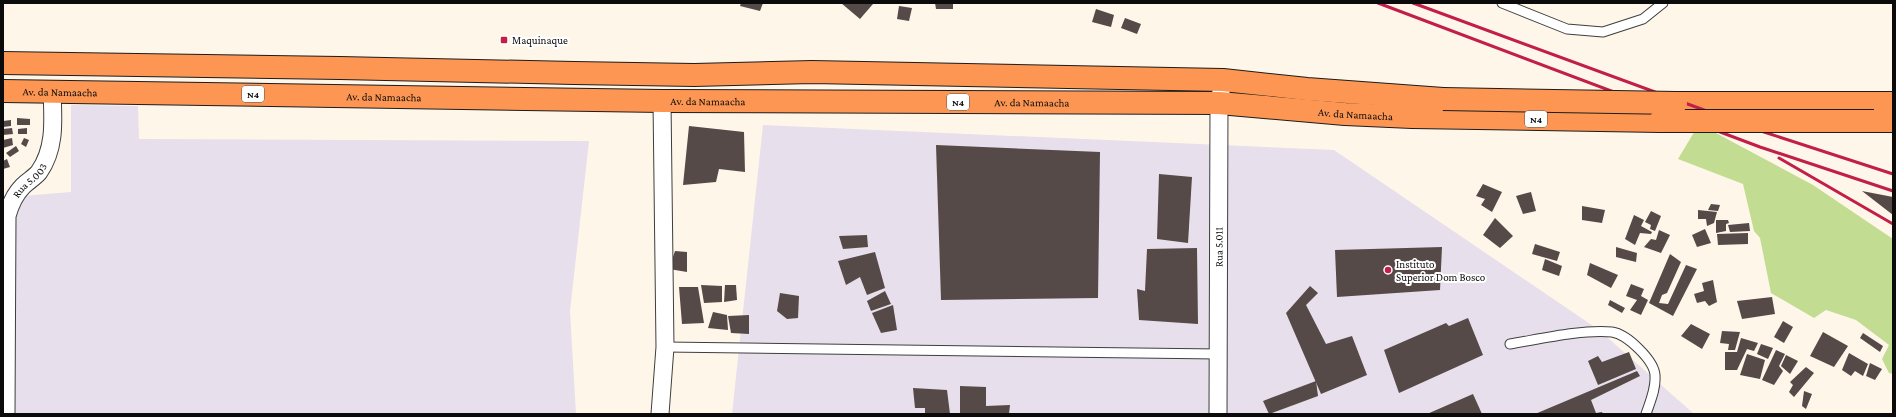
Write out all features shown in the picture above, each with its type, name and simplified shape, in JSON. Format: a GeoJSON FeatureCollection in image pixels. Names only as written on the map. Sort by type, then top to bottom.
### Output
{"type":"FeatureCollection","features":[{"type":"Feature","properties":{"kind":"highway","name":"Av. da Namaacha"},"geometry":{"type":"LineString","coordinates":[[3,63],[340,68],[574,74],[694,75],[812,72],[1223,80],[1307,89],[1443,99],[1676,103],[1893,103]]}},
{"type":"Feature","properties":{"kind":"highway","name":"Av. da Namaacha"},"geometry":{"type":"LineString","coordinates":[[3,91],[662,101],[1219,103],[1344,114],[1412,117],[1660,121],[1884,121]]}},
{"type":"Feature","properties":{"kind":"street","name":"Rua 5.011"},"geometry":{"type":"LineString","coordinates":[[1218,414],[1219,103],[1223,80]]}},
{"type":"Feature","properties":{"kind":"street","name":"Rua 5.003"},"geometry":{"type":"LineString","coordinates":[[6,414],[5,257],[7,216],[10,206],[22,186],[38,173],[49,155],[53,136],[52,91]]}},
{"type":"Feature","properties":{"kind":"street"},"geometry":{"type":"LineString","coordinates":[[660,414],[664,347],[662,101]]}},
{"type":"Feature","properties":{"kind":"lane"},"geometry":{"type":"LineString","coordinates":[[1502,3],[1567,29],[1602,32],[1643,19],[1663,3]]}},
{"type":"Feature","properties":{"kind":"lane"},"geometry":{"type":"LineString","coordinates":[[1510,344],[1584,333],[1614,332],[1639,347],[1656,375],[1654,392],[1646,414]]}},
{"type":"Feature","properties":{"kind":"lane"},"geometry":{"type":"LineString","coordinates":[[664,347],[1218,354]]}},
{"type":"Feature","properties":{"kind":"shaded area"},"geometry":{"type":"Polygon","coordinates":[[[71,105],[138,106],[139,139],[589,141],[570,311],[576,414],[3,414],[3,200],[9,197],[71,192],[71,105]]]}},
{"type":"Feature","properties":{"kind":"shaded area"},"geometry":{"type":"Polygon","coordinates":[[[763,125],[1334,150],[1599,330],[1694,414],[732,414],[763,125]]]}},
{"type":"Feature","properties":{"kind":"green space"},"geometry":{"type":"Polygon","coordinates":[[[1699,124],[1813,185],[1893,239],[1893,374],[1889,373],[1882,359],[1889,345],[1856,320],[1826,310],[1814,318],[1771,293],[1760,238],[1754,231],[1743,184],[1678,159],[1699,124]]]}},
{"type":"Feature","properties":{"kind":"building"},"geometry":{"type":"Polygon","coordinates":[[[741,3],[763,3],[760,11],[740,6],[741,3]]]}},
{"type":"Feature","properties":{"kind":"building"},"geometry":{"type":"Polygon","coordinates":[[[841,3],[871,3],[873,4],[860,19],[841,3]]]}},
{"type":"Feature","properties":{"kind":"building"},"geometry":{"type":"Polygon","coordinates":[[[935,3],[953,3],[953,9],[936,9],[935,3]]]}},
{"type":"Feature","properties":{"kind":"building"},"geometry":{"type":"Polygon","coordinates":[[[899,6],[912,8],[909,21],[897,19],[899,6]]]}},
{"type":"Feature","properties":{"kind":"building"},"geometry":{"type":"Polygon","coordinates":[[[1096,9],[1114,15],[1111,27],[1092,22],[1096,9]]]}},
{"type":"Feature","properties":{"kind":"building"},"geometry":{"type":"Polygon","coordinates":[[[1125,18],[1141,24],[1137,34],[1121,28],[1125,18]]]}},
{"type":"Feature","properties":{"kind":"building"},"geometry":{"type":"Polygon","coordinates":[[[17,118],[30,119],[30,125],[17,125],[17,118]]]}},
{"type":"Feature","properties":{"kind":"building"},"geometry":{"type":"Polygon","coordinates":[[[11,120],[11,126],[3,127],[3,121],[11,120]]]}},
{"type":"Feature","properties":{"kind":"building"},"geometry":{"type":"Polygon","coordinates":[[[689,126],[744,132],[745,172],[719,169],[716,182],[683,185],[689,126]]]}},
{"type":"Feature","properties":{"kind":"building"},"geometry":{"type":"Polygon","coordinates":[[[12,128],[13,134],[3,135],[3,129],[12,128]]]}},
{"type":"Feature","properties":{"kind":"building"},"geometry":{"type":"Polygon","coordinates":[[[27,128],[27,134],[18,134],[18,129],[27,128]]]}},
{"type":"Feature","properties":{"kind":"building"},"geometry":{"type":"Polygon","coordinates":[[[12,138],[13,145],[3,148],[3,140],[12,138]]]}},
{"type":"Feature","properties":{"kind":"building"},"geometry":{"type":"Polygon","coordinates":[[[24,138],[29,140],[26,147],[21,144],[24,138]]]}},
{"type":"Feature","properties":{"kind":"building"},"geometry":{"type":"Polygon","coordinates":[[[936,145],[1100,152],[1098,298],[941,300],[936,145]]]}},
{"type":"Feature","properties":{"kind":"building"},"geometry":{"type":"Polygon","coordinates":[[[16,146],[19,151],[10,157],[6,153],[16,146]]]}},
{"type":"Feature","properties":{"kind":"building"},"geometry":{"type":"Polygon","coordinates":[[[7,159],[10,167],[3,169],[3,161],[7,159]]]}},
{"type":"Feature","properties":{"kind":"building"},"geometry":{"type":"Polygon","coordinates":[[[1159,174],[1192,177],[1188,243],[1157,239],[1159,174]]]}},
{"type":"Feature","properties":{"kind":"building"},"geometry":{"type":"Polygon","coordinates":[[[1483,184],[1502,192],[1492,212],[1481,205],[1485,199],[1476,196],[1483,184]]]}},
{"type":"Feature","properties":{"kind":"building"},"geometry":{"type":"Polygon","coordinates":[[[1862,191],[1893,197],[1893,215],[1862,191]]]}},
{"type":"Feature","properties":{"kind":"building"},"geometry":{"type":"Polygon","coordinates":[[[1531,192],[1536,211],[1523,214],[1516,196],[1531,192]]]}},
{"type":"Feature","properties":{"kind":"building"},"geometry":{"type":"Polygon","coordinates":[[[1711,204],[1720,205],[1718,211],[1708,210],[1711,204]]]}},
{"type":"Feature","properties":{"kind":"building"},"geometry":{"type":"Polygon","coordinates":[[[1582,206],[1605,210],[1602,223],[1582,220],[1582,206]]]}},
{"type":"Feature","properties":{"kind":"building"},"geometry":{"type":"Polygon","coordinates":[[[1698,210],[1717,212],[1714,223],[1707,226],[1706,219],[1698,219],[1698,210]]]}},
{"type":"Feature","properties":{"kind":"building"},"geometry":{"type":"Polygon","coordinates":[[[1651,211],[1661,216],[1655,231],[1650,229],[1651,225],[1645,222],[1651,211]]]}},
{"type":"Feature","properties":{"kind":"building"},"geometry":{"type":"Polygon","coordinates":[[[1634,215],[1644,220],[1641,226],[1652,232],[1651,234],[1640,233],[1635,245],[1625,239],[1634,215]]]}},
{"type":"Feature","properties":{"kind":"building"},"geometry":{"type":"Polygon","coordinates":[[[1495,218],[1513,236],[1500,248],[1483,235],[1495,218]]]}},
{"type":"Feature","properties":{"kind":"building"},"geometry":{"type":"Polygon","coordinates":[[[1716,220],[1728,220],[1729,223],[1726,224],[1726,231],[1716,233],[1716,220]]]}},
{"type":"Feature","properties":{"kind":"building"},"geometry":{"type":"Polygon","coordinates":[[[1749,223],[1750,231],[1730,232],[1728,225],[1749,223]]]}},
{"type":"Feature","properties":{"kind":"building"},"geometry":{"type":"Polygon","coordinates":[[[1705,229],[1711,243],[1697,247],[1692,235],[1705,229]]]}},
{"type":"Feature","properties":{"kind":"building"},"geometry":{"type":"Polygon","coordinates":[[[1659,230],[1670,235],[1661,253],[1644,247],[1651,239],[1656,240],[1659,230]]]}},
{"type":"Feature","properties":{"kind":"building"},"geometry":{"type":"Polygon","coordinates":[[[1748,233],[1748,244],[1718,245],[1717,234],[1748,233]]]}},
{"type":"Feature","properties":{"kind":"building"},"geometry":{"type":"Polygon","coordinates":[[[867,235],[868,247],[843,249],[839,236],[867,235]]]}},
{"type":"Feature","properties":{"kind":"building"},"geometry":{"type":"Polygon","coordinates":[[[1535,244],[1560,252],[1557,261],[1532,254],[1535,244]]]}},
{"type":"Feature","properties":{"kind":"building","name":"Instituto Superior Dom Bosco"},"geometry":{"type":"Polygon","coordinates":[[[1442,247],[1440,290],[1337,297],[1335,250],[1442,247]]]}},
{"type":"Feature","properties":{"kind":"building"},"geometry":{"type":"Polygon","coordinates":[[[1616,247],[1637,253],[1636,262],[1616,257],[1616,247]]]}},
{"type":"Feature","properties":{"kind":"building"},"geometry":{"type":"Polygon","coordinates":[[[1197,248],[1198,324],[1139,320],[1137,289],[1145,291],[1147,249],[1197,248]]]}},
{"type":"Feature","properties":{"kind":"building"},"geometry":{"type":"Polygon","coordinates":[[[675,251],[687,252],[687,272],[669,269],[675,251]]]}},
{"type":"Feature","properties":{"kind":"building"},"geometry":{"type":"Polygon","coordinates":[[[875,252],[885,288],[867,295],[860,277],[846,285],[838,261],[875,252]]]}},
{"type":"Feature","properties":{"kind":"building"},"geometry":{"type":"Polygon","coordinates":[[[1670,254],[1681,262],[1667,293],[1662,295],[1659,303],[1668,304],[1686,265],[1697,269],[1673,316],[1649,303],[1670,254]]]}},
{"type":"Feature","properties":{"kind":"building"},"geometry":{"type":"Polygon","coordinates":[[[1545,259],[1562,266],[1559,276],[1542,270],[1545,259]]]}},
{"type":"Feature","properties":{"kind":"building"},"geometry":{"type":"Polygon","coordinates":[[[1590,263],[1618,275],[1611,288],[1587,275],[1590,263]]]}},
{"type":"Feature","properties":{"kind":"building"},"geometry":{"type":"Polygon","coordinates":[[[1713,280],[1717,302],[1709,306],[1705,301],[1697,303],[1694,294],[1704,291],[1702,283],[1713,280]]]}},
{"type":"Feature","properties":{"kind":"building"},"geometry":{"type":"Polygon","coordinates":[[[1631,284],[1644,289],[1641,296],[1648,300],[1641,315],[1630,310],[1637,300],[1626,296],[1631,284]]]}},
{"type":"Feature","properties":{"kind":"building"},"geometry":{"type":"Polygon","coordinates":[[[701,285],[722,286],[722,302],[704,303],[701,285]]]}},
{"type":"Feature","properties":{"kind":"building"},"geometry":{"type":"Polygon","coordinates":[[[725,285],[736,285],[737,300],[724,302],[725,285]]]}},
{"type":"Feature","properties":{"kind":"building"},"geometry":{"type":"Polygon","coordinates":[[[1310,286],[1318,293],[1306,305],[1326,344],[1352,336],[1367,375],[1321,394],[1286,313],[1310,286]]]}},
{"type":"Feature","properties":{"kind":"building"},"geometry":{"type":"Polygon","coordinates":[[[679,287],[698,287],[704,323],[682,324],[679,287]]]}},
{"type":"Feature","properties":{"kind":"building"},"geometry":{"type":"Polygon","coordinates":[[[885,291],[891,304],[871,311],[867,301],[885,291]]]}},
{"type":"Feature","properties":{"kind":"building"},"geometry":{"type":"Polygon","coordinates":[[[780,293],[799,296],[798,318],[787,319],[777,311],[780,293]]]}},
{"type":"Feature","properties":{"kind":"building"},"geometry":{"type":"Polygon","coordinates":[[[1772,297],[1775,314],[1742,319],[1737,301],[1772,297]]]}},
{"type":"Feature","properties":{"kind":"building"},"geometry":{"type":"Polygon","coordinates":[[[1610,300],[1625,308],[1622,313],[1608,305],[1610,300]]]}},
{"type":"Feature","properties":{"kind":"building"},"geometry":{"type":"Polygon","coordinates":[[[893,305],[897,330],[881,333],[872,313],[893,305]]]}},
{"type":"Feature","properties":{"kind":"building"},"geometry":{"type":"Polygon","coordinates":[[[713,312],[727,315],[728,330],[708,328],[713,312]]]}},
{"type":"Feature","properties":{"kind":"building"},"geometry":{"type":"Polygon","coordinates":[[[749,315],[749,334],[731,333],[728,316],[749,315]]]}},
{"type":"Feature","properties":{"kind":"building"},"geometry":{"type":"Polygon","coordinates":[[[1468,318],[1483,355],[1399,393],[1384,350],[1446,323],[1449,326],[1468,318]]]}},
{"type":"Feature","properties":{"kind":"building"},"geometry":{"type":"Polygon","coordinates":[[[1783,321],[1793,327],[1784,343],[1774,337],[1783,321]]]}},
{"type":"Feature","properties":{"kind":"building"},"geometry":{"type":"Polygon","coordinates":[[[1691,324],[1710,334],[1702,349],[1681,336],[1691,324]]]}},
{"type":"Feature","properties":{"kind":"building"},"geometry":{"type":"Polygon","coordinates":[[[1722,331],[1740,332],[1735,350],[1728,350],[1729,344],[1720,343],[1722,331]]]}},
{"type":"Feature","properties":{"kind":"building"},"geometry":{"type":"Polygon","coordinates":[[[1823,332],[1848,346],[1834,367],[1810,356],[1823,332]]]}},
{"type":"Feature","properties":{"kind":"building"},"geometry":{"type":"Polygon","coordinates":[[[1863,333],[1883,346],[1880,352],[1860,338],[1863,333]]]}},
{"type":"Feature","properties":{"kind":"building"},"geometry":{"type":"Polygon","coordinates":[[[1741,338],[1758,343],[1754,351],[1747,349],[1737,370],[1725,370],[1725,352],[1737,352],[1741,338]]]}},
{"type":"Feature","properties":{"kind":"building"},"geometry":{"type":"Polygon","coordinates":[[[1761,344],[1773,348],[1768,359],[1757,354],[1761,344]]]}},
{"type":"Feature","properties":{"kind":"building"},"geometry":{"type":"Polygon","coordinates":[[[1776,350],[1785,354],[1779,366],[1783,371],[1774,385],[1762,380],[1776,350]]]}},
{"type":"Feature","properties":{"kind":"building"},"geometry":{"type":"Polygon","coordinates":[[[1629,352],[1636,369],[1598,385],[1588,361],[1598,356],[1602,362],[1629,352]]]}},
{"type":"Feature","properties":{"kind":"building"},"geometry":{"type":"Polygon","coordinates":[[[1849,353],[1868,364],[1863,376],[1855,371],[1851,376],[1842,370],[1849,353]]]}},
{"type":"Feature","properties":{"kind":"building"},"geometry":{"type":"Polygon","coordinates":[[[1747,354],[1765,360],[1760,379],[1740,375],[1747,354]]]}},
{"type":"Feature","properties":{"kind":"building"},"geometry":{"type":"Polygon","coordinates":[[[1786,355],[1798,361],[1790,374],[1781,366],[1786,355]]]}},
{"type":"Feature","properties":{"kind":"building"},"geometry":{"type":"Polygon","coordinates":[[[1870,363],[1882,369],[1875,380],[1866,376],[1870,363]]]}},
{"type":"Feature","properties":{"kind":"building"},"geometry":{"type":"Polygon","coordinates":[[[1806,367],[1814,373],[1794,397],[1789,392],[1793,385],[1790,382],[1806,367]]]}},
{"type":"Feature","properties":{"kind":"building"},"geometry":{"type":"Polygon","coordinates":[[[1637,371],[1640,376],[1591,400],[1596,413],[1602,412],[1603,414],[1535,414],[1637,371]]]}},
{"type":"Feature","properties":{"kind":"building"},"geometry":{"type":"Polygon","coordinates":[[[1316,381],[1318,396],[1269,414],[1263,401],[1316,381]]]}},
{"type":"Feature","properties":{"kind":"building"},"geometry":{"type":"Polygon","coordinates":[[[960,386],[986,387],[986,406],[1010,405],[1009,414],[960,414],[960,386]]]}},
{"type":"Feature","properties":{"kind":"building"},"geometry":{"type":"Polygon","coordinates":[[[913,388],[947,390],[950,414],[925,414],[925,408],[915,408],[913,388]]]}},
{"type":"Feature","properties":{"kind":"building"},"geometry":{"type":"Polygon","coordinates":[[[1804,391],[1812,394],[1806,409],[1802,406],[1804,391]]]}},
{"type":"Feature","properties":{"kind":"building"},"geometry":{"type":"Polygon","coordinates":[[[1473,394],[1482,414],[1427,414],[1473,394]]]}},
{"type":"Feature","properties":{"kind":"railway"},"geometry":{"type":"LineString","coordinates":[[1378,3],[1760,147],[1893,191]]}},
{"type":"Feature","properties":{"kind":"railway"},"geometry":{"type":"LineString","coordinates":[[1413,3],[1764,132],[1893,174]]}},
{"type":"Feature","properties":{"kind":"railway"},"geometry":{"type":"LineString","coordinates":[[1779,158],[1893,224]]}},
{"type":"Feature","properties":{"kind":"place","name":"Maquinaque"},"geometry":{"type":"Point","coordinates":[504,40]}},
{"type":"Feature","properties":{"kind":"place","name":"Instituto Superior Dom Bosco"},"geometry":{"type":"Point","coordinates":[1388,270]}}]}
